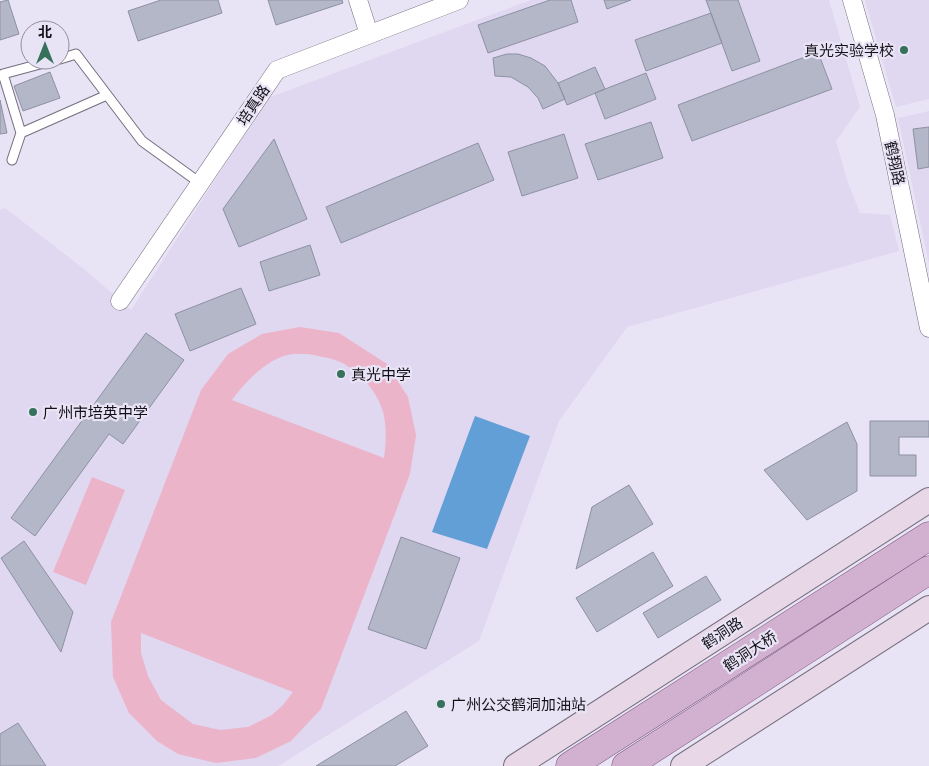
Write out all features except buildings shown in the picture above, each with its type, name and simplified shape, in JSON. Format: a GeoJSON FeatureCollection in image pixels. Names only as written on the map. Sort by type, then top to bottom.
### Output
{"type":"FeatureCollection","features":[{"type":"Feature","properties":{"kind":"main road","name":"鹤洞大桥"},"geometry":{"type":"LineString","coordinates":[[570,766],[929,536]]}},
{"type":"Feature","properties":{"kind":"main road","name":"鹤洞大桥"},"geometry":{"type":"LineString","coordinates":[[626,766],[929,570]]}},
{"type":"Feature","properties":{"kind":"street"},"geometry":{"type":"LineString","coordinates":[[358,0],[369,34]]}},
{"type":"Feature","properties":{"kind":"street","name":"培真路"},"geometry":{"type":"LineString","coordinates":[[120,301],[277,70],[459,0]]}},
{"type":"Feature","properties":{"kind":"street","name":"鹤翔路"},"geometry":{"type":"LineString","coordinates":[[852,0],[884,115],[929,328]]}},
{"type":"Feature","properties":{"kind":"street","name":"鹤洞路"},"geometry":{"type":"LineString","coordinates":[[516,766],[925,506]]}},
{"type":"Feature","properties":{"kind":"street"},"geometry":{"type":"LineString","coordinates":[[682,766],[929,608]]}},
{"type":"Feature","properties":{"kind":"lane"},"geometry":{"type":"LineString","coordinates":[[70,56],[76,54],[142,141],[200,183]]}},
{"type":"Feature","properties":{"kind":"lane"},"geometry":{"type":"LineString","coordinates":[[12,160],[21,133],[3,74],[20,69]]}},
{"type":"Feature","properties":{"kind":"lane"},"geometry":{"type":"LineString","coordinates":[[21,133],[107,95]]}},
{"type":"Feature","properties":{"kind":"shaded area","name":"真光中学"},"geometry":{"type":"Polygon","coordinates":[[[531,0],[829,0],[860,107],[836,141],[847,180],[860,213],[890,215],[899,251],[627,327],[559,421],[479,641],[278,766],[0,766],[0,210],[5,208],[84,269],[131,310],[268,98],[531,0]]]}},
{"type":"Feature","properties":{"kind":"shaded area","name":"真光实验学校"},"geometry":{"type":"Polygon","coordinates":[[[865,0],[929,0],[929,99],[896,107],[865,0]]]}},
{"type":"Feature","properties":{"kind":"shaded area"},"geometry":{"type":"Polygon","coordinates":[[[929,111],[929,264],[898,118],[929,111]]]}},
{"type":"Feature","properties":{"kind":"shaded area"},"geometry":{"type":"Polygon","coordinates":[[[300,327],[339,333],[387,364],[408,397],[416,435],[410,474],[321,709],[291,741],[256,758],[216,763],[178,754],[157,741],[129,713],[113,677],[111,622],[201,390],[228,354],[262,334],[300,327]],[[290,354],[272,361],[249,379],[232,400],[384,458],[386,435],[384,417],[380,404],[371,388],[365,380],[343,363],[308,354],[290,354]],[[141,633],[141,653],[148,676],[161,700],[193,724],[220,730],[248,727],[272,715],[293,692],[141,633]]]}},
{"type":"Feature","properties":{"kind":"shaded area"},"geometry":{"type":"Polygon","coordinates":[[[92,477],[125,490],[86,585],[53,572],[92,477]]]}},
{"type":"Feature","properties":{"kind":"water"},"geometry":{"type":"Polygon","coordinates":[[[475,416],[530,436],[487,549],[432,532],[475,416]]]}},
{"type":"Feature","properties":{"kind":"place","name":"真光实验学校"},"geometry":{"type":"Point","coordinates":[904,50]}},
{"type":"Feature","properties":{"kind":"place","name":"真光中学"},"geometry":{"type":"Point","coordinates":[341,374]}},
{"type":"Feature","properties":{"kind":"place","name":"广州市培英中学"},"geometry":{"type":"Point","coordinates":[33,412]}},
{"type":"Feature","properties":{"kind":"place","name":"广州公交鹤洞加油站"},"geometry":{"type":"Point","coordinates":[441,704]}}]}
